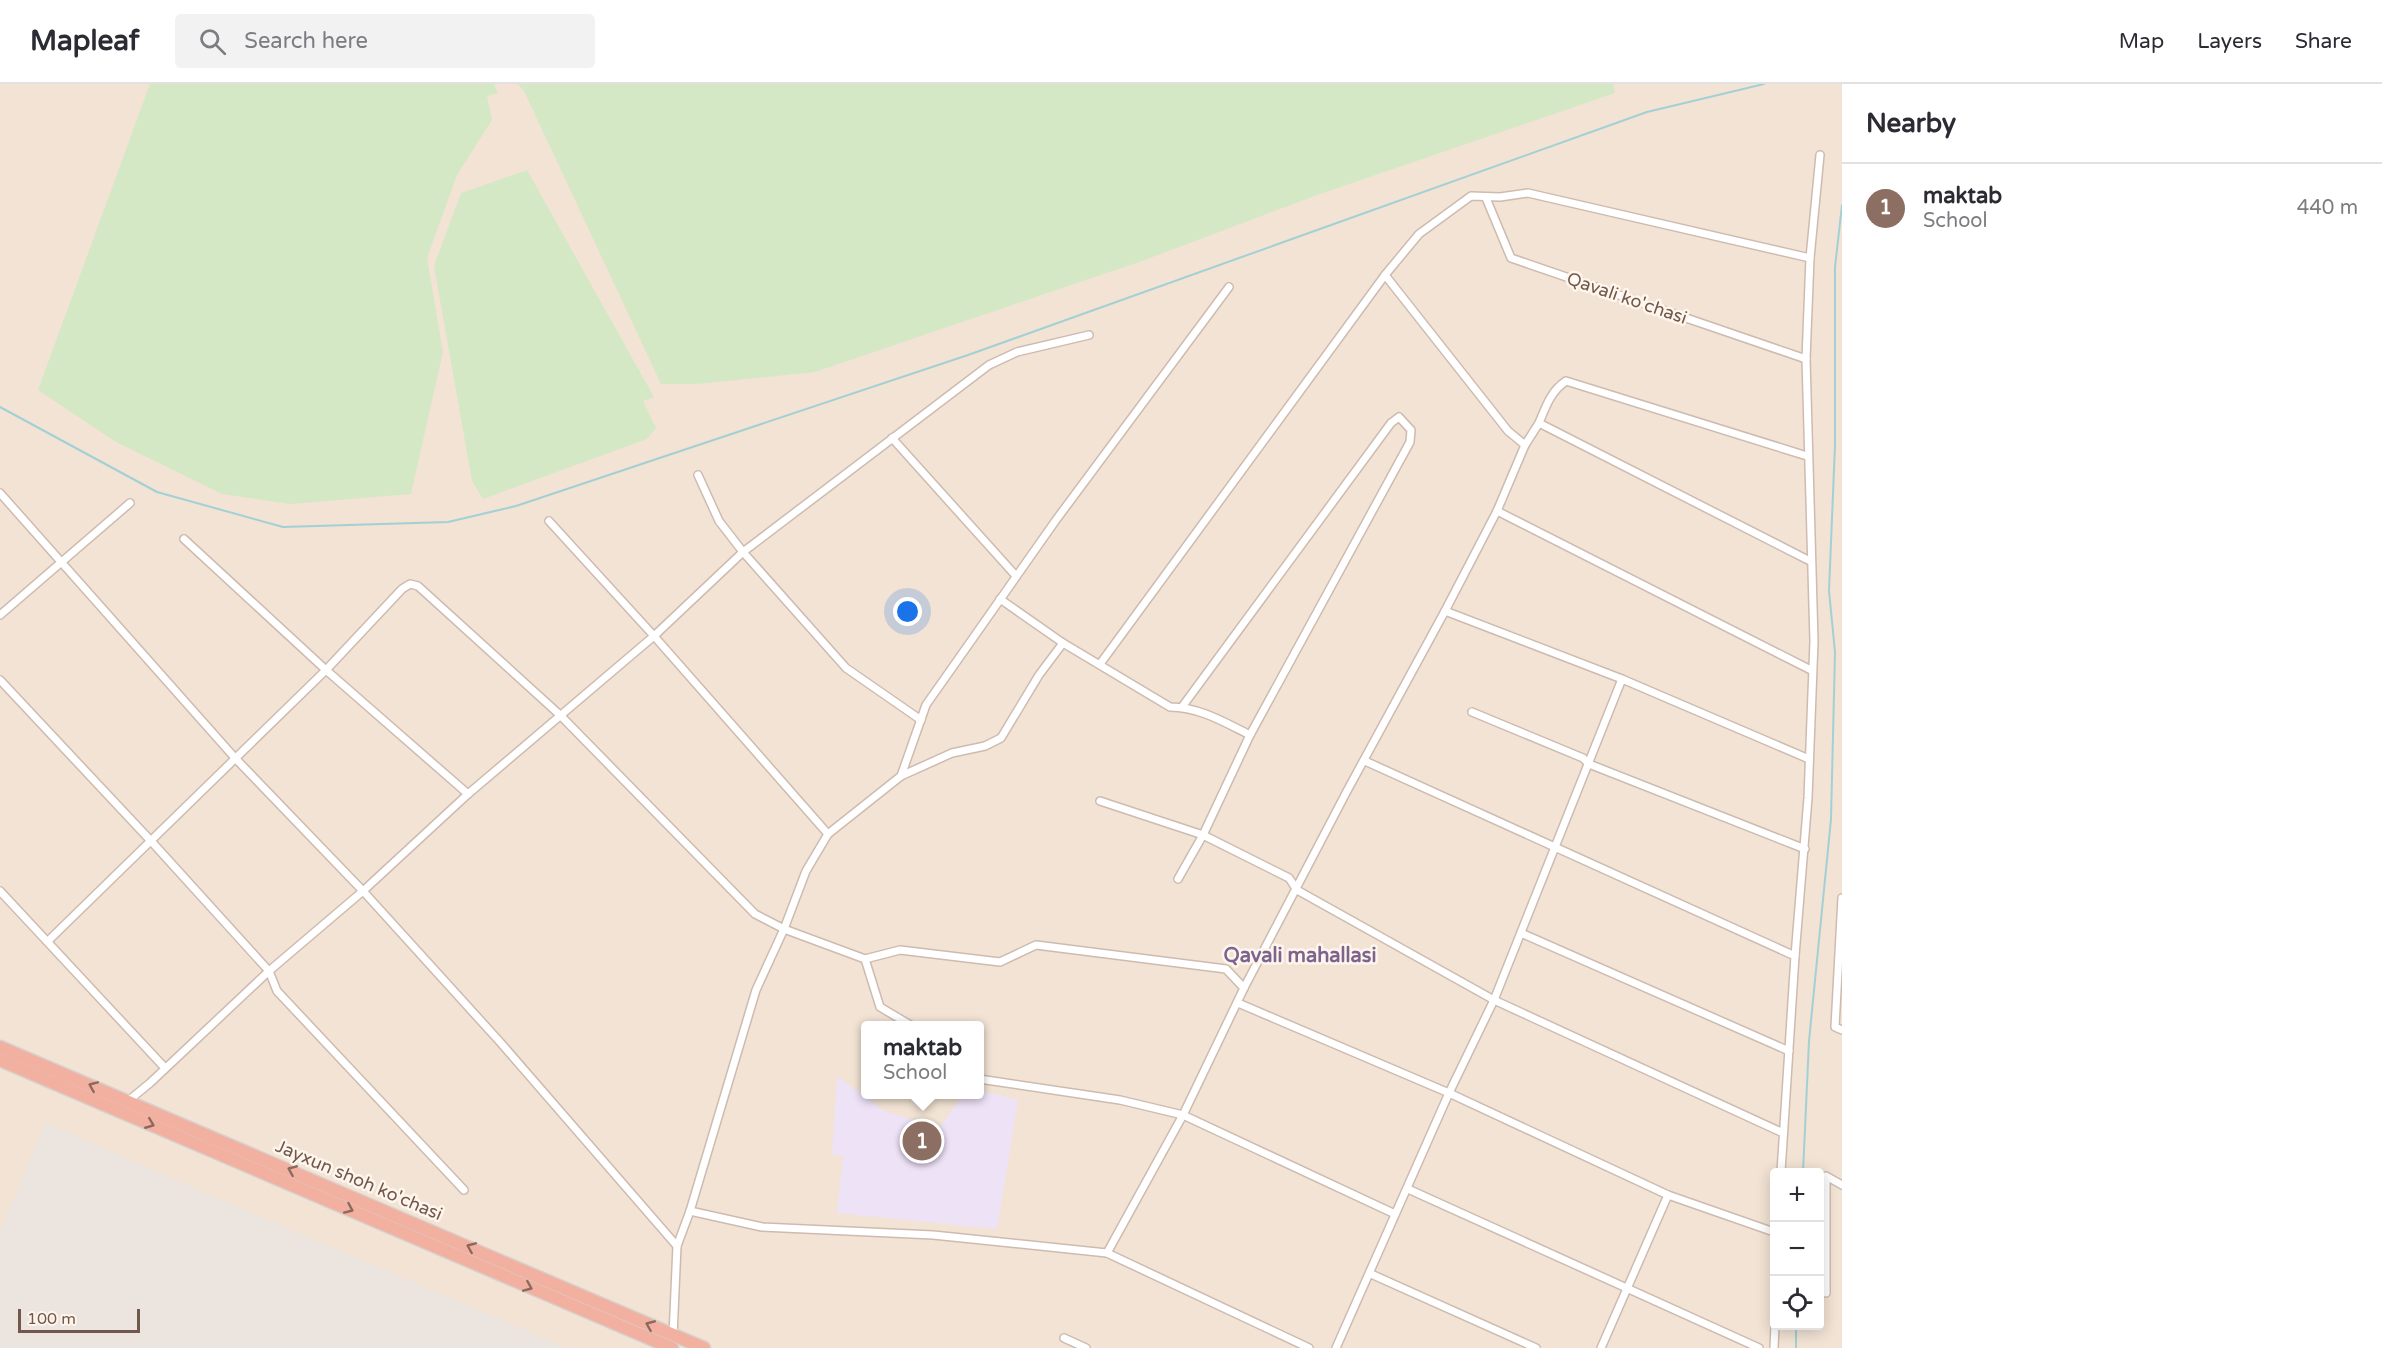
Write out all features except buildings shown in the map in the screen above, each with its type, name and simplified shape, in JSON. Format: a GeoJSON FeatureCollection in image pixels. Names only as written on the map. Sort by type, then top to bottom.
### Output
{"type":"FeatureCollection","features":[{"type":"Feature","properties":{"kind":"highway","name":"Jayxun shoh ko'chasi"},"geometry":{"type":"LineString","coordinates":[[0,1047],[704,1348]]}},
{"type":"Feature","properties":{"kind":"highway","name":"Jayxun shoh ko'chasi"},"geometry":{"type":"LineString","coordinates":[[0,1060],[673,1348]]}},
{"type":"Feature","properties":{"kind":"street"},"geometry":{"type":"LineString","coordinates":[[1781,1168],[1795,956],[1805,849],[1814,641],[1806,359],[1809,258],[1820,155]]}},
{"type":"Feature","properties":{"kind":"street"},"geometry":{"type":"LineString","coordinates":[[1100,664],[1385,275],[1419,234],[1471,196],[1486,198],[1528,193],[1809,258]]}},
{"type":"Feature","properties":{"kind":"street","name":"Qavali ko'chasi"},"geometry":{"type":"LineString","coordinates":[[1486,198],[1511,258],[1806,359]]}},
{"type":"Feature","properties":{"kind":"street"},"geometry":{"type":"LineString","coordinates":[[1385,275],[1508,431],[1525,444]]}},
{"type":"Feature","properties":{"kind":"street"},"geometry":{"type":"LineString","coordinates":[[901,776],[926,705],[1016,576],[1229,288]]}},
{"type":"Feature","properties":{"kind":"street"},"geometry":{"type":"LineString","coordinates":[[128,1101],[269,971],[363,891],[468,794],[654,636],[743,552],[989,364],[1017,352],[1089,335]]}},
{"type":"Feature","properties":{"kind":"street"},"geometry":{"type":"LineString","coordinates":[[1107,1253],[1182,1115],[1244,988],[1347,791],[1445,611],[1497,511],[1525,444],[1558,386],[1566,381],[1808,456]]}},
{"type":"Feature","properties":{"kind":"street"},"geometry":{"type":"LineString","coordinates":[[1178,879],[1203,835],[1250,735],[1410,442],[1411,430],[1399,417],[1391,423],[1182,707]]}},
{"type":"Feature","properties":{"kind":"street"},"geometry":{"type":"LineString","coordinates":[[1539,423],[1810,561]]}},
{"type":"Feature","properties":{"kind":"street"},"geometry":{"type":"LineString","coordinates":[[892,438],[1016,576]]}},
{"type":"Feature","properties":{"kind":"street"},"geometry":{"type":"LineString","coordinates":[[698,475],[719,521],[743,552],[846,668],[921,720]]}},
{"type":"Feature","properties":{"kind":"street"},"geometry":{"type":"LineString","coordinates":[[0,493],[235,758],[363,891],[500,1042],[677,1246]]}},
{"type":"Feature","properties":{"kind":"street"},"geometry":{"type":"LineString","coordinates":[[0,615],[61,560],[130,503]]}},
{"type":"Feature","properties":{"kind":"street"},"geometry":{"type":"LineString","coordinates":[[1497,511],[1811,670]]}},
{"type":"Feature","properties":{"kind":"street"},"geometry":{"type":"LineString","coordinates":[[549,521],[654,636],[828,834]]}},
{"type":"Feature","properties":{"kind":"street"},"geometry":{"type":"LineString","coordinates":[[184,538],[326,670],[468,794]]}},
{"type":"Feature","properties":{"kind":"street"},"geometry":{"type":"LineString","coordinates":[[48,941],[326,670],[402,589],[410,584],[418,586],[561,715],[755,914],[784,929],[865,959],[900,950],[1000,962],[1036,945],[1226,969],[1244,988]]}},
{"type":"Feature","properties":{"kind":"street"},"geometry":{"type":"LineString","coordinates":[[1000,599],[1063,643],[1170,707],[1182,707],[1210,715],[1250,735]]}},
{"type":"Feature","properties":{"kind":"street"},"geometry":{"type":"LineString","coordinates":[[1445,611],[1622,679],[1809,759]]}},
{"type":"Feature","properties":{"kind":"street"},"geometry":{"type":"LineString","coordinates":[[673,1348],[677,1246],[690,1211],[756,990],[784,929],[806,871],[828,834],[901,776],[952,753],[984,746],[1001,738],[1039,675],[1063,643]]}},
{"type":"Feature","properties":{"kind":"street"},"geometry":{"type":"LineString","coordinates":[[1336,1348],[1371,1274],[1449,1093],[1494,1000],[1622,679]]}},
{"type":"Feature","properties":{"kind":"street"},"geometry":{"type":"LineString","coordinates":[[0,680],[269,971],[277,991],[464,1190]]}},
{"type":"Feature","properties":{"kind":"street"},"geometry":{"type":"LineString","coordinates":[[1472,712],[1583,758],[1589,764],[1805,849]]}},
{"type":"Feature","properties":{"kind":"street"},"geometry":{"type":"LineString","coordinates":[[1365,761],[1795,956]]}},
{"type":"Feature","properties":{"kind":"street"},"geometry":{"type":"LineString","coordinates":[[1100,801],[1203,835],[1289,878],[1297,890],[1494,1000],[1782,1133]]}},
{"type":"Feature","properties":{"kind":"street"},"geometry":{"type":"LineString","coordinates":[[0,891],[165,1068]]}},
{"type":"Feature","properties":{"kind":"street"},"geometry":{"type":"LineString","coordinates":[[1842,898],[1835,1027],[1842,1030]]}},
{"type":"Feature","properties":{"kind":"street"},"geometry":{"type":"LineString","coordinates":[[1521,933],[1789,1051]]}},
{"type":"Feature","properties":{"kind":"street"},"geometry":{"type":"LineString","coordinates":[[865,959],[880,1007],[904,1021]]}},
{"type":"Feature","properties":{"kind":"street"},"geometry":{"type":"LineString","coordinates":[[1238,1003],[1449,1093],[1668,1195],[1770,1231]]}},
{"type":"Feature","properties":{"kind":"street"},"geometry":{"type":"LineString","coordinates":[[984,1080],[1120,1100],[1182,1115],[1395,1214]]}},
{"type":"Feature","properties":{"kind":"street"},"geometry":{"type":"LineString","coordinates":[[1826,1293],[1826,1176],[1842,1185]]}},
{"type":"Feature","properties":{"kind":"street"},"geometry":{"type":"LineString","coordinates":[[1408,1189],[1759,1348]]}},
{"type":"Feature","properties":{"kind":"street"},"geometry":{"type":"LineString","coordinates":[[1601,1348],[1668,1195]]}},
{"type":"Feature","properties":{"kind":"street"},"geometry":{"type":"LineString","coordinates":[[690,1211],[762,1227],[933,1235],[1107,1253],[1309,1348]]}},
{"type":"Feature","properties":{"kind":"street"},"geometry":{"type":"LineString","coordinates":[[1371,1274],[1536,1348]]}},
{"type":"Feature","properties":{"kind":"street"},"geometry":{"type":"LineString","coordinates":[[1774,1348],[1775,1330]]}},
{"type":"Feature","properties":{"kind":"street"},"geometry":{"type":"LineString","coordinates":[[1064,1338],[1086,1348]]}},
{"type":"Feature","properties":{"kind":"shaded area"},"geometry":{"type":"Polygon","coordinates":[[[0,84],[1842,84],[1842,1348],[0,1348],[0,84]]]}},
{"type":"Feature","properties":{"kind":"shaded area"},"geometry":{"type":"Polygon","coordinates":[[[837,1076],[861,1094],[861,1099],[868,1099],[886,1112],[940,1127],[959,1099],[984,1099],[984,1091],[1018,1100],[997,1229],[837,1213],[843,1156],[832,1155],[837,1076]]]}},
{"type":"Feature","properties":{"kind":"shaded area"},"geometry":{"type":"Polygon","coordinates":[[[46,1123],[567,1348],[0,1348],[0,1231],[46,1123]]]}},
{"type":"Feature","properties":{"kind":"green space"},"geometry":{"type":"Polygon","coordinates":[[[150,84],[494,84],[498,93],[487,96],[492,120],[457,175],[427,258],[443,352],[411,494],[290,504],[222,494],[116,442],[38,390],[150,84]]]}},
{"type":"Feature","properties":{"kind":"green space"},"geometry":{"type":"Polygon","coordinates":[[[518,84],[1613,84],[1615,93],[1317,195],[1142,261],[815,372],[697,384],[661,384],[524,91],[518,84]]]}},
{"type":"Feature","properties":{"kind":"green space"},"geometry":{"type":"Polygon","coordinates":[[[527,170],[654,397],[643,401],[656,428],[647,439],[483,499],[472,481],[434,266],[461,193],[527,170]]]}},
{"type":"Feature","properties":{"kind":"waterway"},"geometry":{"type":"LineString","coordinates":[[0,407],[157,492],[283,527],[448,522],[516,506],[968,355],[1647,112],[1764,84]]}},
{"type":"Feature","properties":{"kind":"waterway"},"geometry":{"type":"LineString","coordinates":[[1803,1168],[1809,1041],[1831,819],[1835,652],[1829,591],[1835,445],[1835,267],[1842,205]]}},
{"type":"Feature","properties":{"kind":"waterway"},"geometry":{"type":"LineString","coordinates":[[1796,1330],[1796,1348]]}},
{"type":"Feature","properties":{"kind":"place","name":"maktab"},"geometry":{"type":"Point","coordinates":[922,1141]}},
{"type":"Feature","properties":{"kind":"district","name":"Qavali mahallasi"},"geometry":{"type":"Point","coordinates":[1300,956]}}]}
